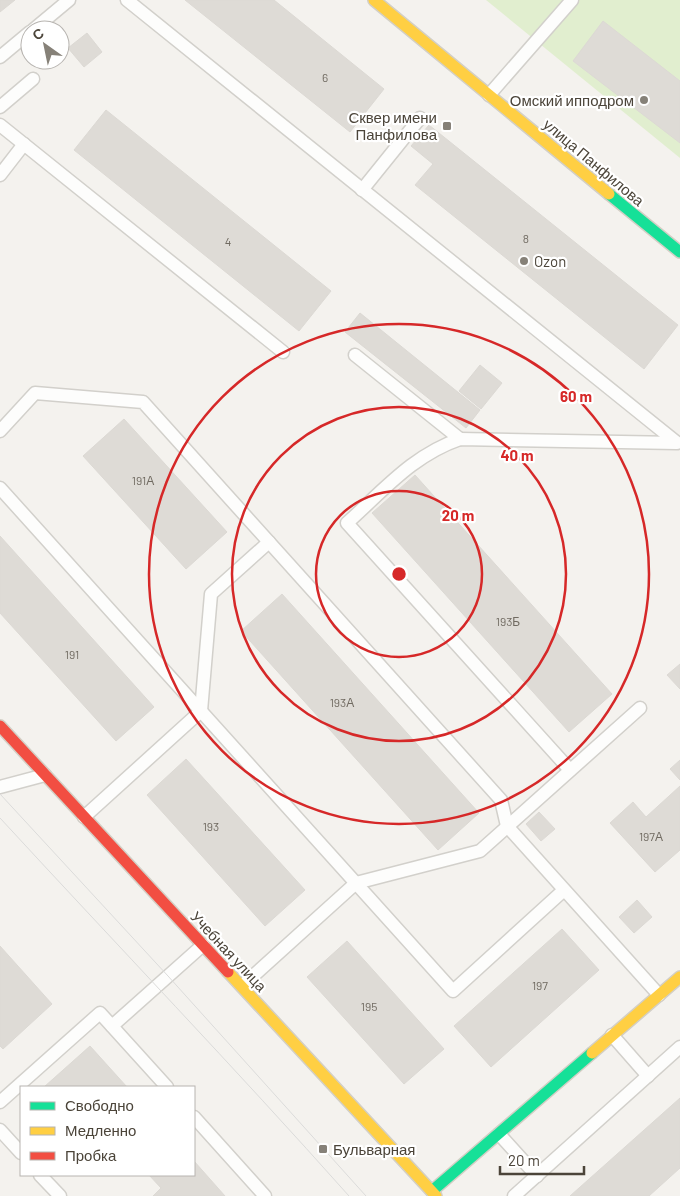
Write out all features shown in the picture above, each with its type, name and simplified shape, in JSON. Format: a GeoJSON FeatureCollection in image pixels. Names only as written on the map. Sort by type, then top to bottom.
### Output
{"type":"FeatureCollection","features":[{"type":"Feature","properties":{"kind":"street","name":"улица Панфилова"},"geometry":{"type":"LineString","coordinates":[[374,0],[680,252]]}},
{"type":"Feature","properties":{"kind":"street","name":"Учебная улица"},"geometry":{"type":"LineString","coordinates":[[0,726],[434,1194]]}},
{"type":"Feature","properties":{"kind":"street"},"geometry":{"type":"LineString","coordinates":[[434,1194],[499,1134],[680,977]]}},
{"type":"Feature","properties":{"kind":"lane"},"geometry":{"type":"LineString","coordinates":[[44,20],[69,0]]}},
{"type":"Feature","properties":{"kind":"lane"},"geometry":{"type":"LineString","coordinates":[[127,0],[678,443]]}},
{"type":"Feature","properties":{"kind":"lane"},"geometry":{"type":"LineString","coordinates":[[489,95],[572,0]]}},
{"type":"Feature","properties":{"kind":"lane"},"geometry":{"type":"LineString","coordinates":[[0,57],[20,40]]}},
{"type":"Feature","properties":{"kind":"lane"},"geometry":{"type":"LineString","coordinates":[[0,107],[33,80]]}},
{"type":"Feature","properties":{"kind":"lane"},"geometry":{"type":"LineString","coordinates":[[362,190],[420,118]]}},
{"type":"Feature","properties":{"kind":"lane"},"geometry":{"type":"LineString","coordinates":[[0,125],[283,352]]}},
{"type":"Feature","properties":{"kind":"lane"},"geometry":{"type":"LineString","coordinates":[[0,175],[24,144]]}},
{"type":"Feature","properties":{"kind":"lane"},"geometry":{"type":"LineString","coordinates":[[355,355],[460,439]]}},
{"type":"Feature","properties":{"kind":"lane"},"geometry":{"type":"LineString","coordinates":[[0,431],[35,393],[143,402],[501,800],[507,826],[659,995]]}},
{"type":"Feature","properties":{"kind":"lane"},"geometry":{"type":"LineString","coordinates":[[570,770],[347,523],[416,460],[437,447],[460,439],[678,443]]}},
{"type":"Feature","properties":{"kind":"lane"},"geometry":{"type":"LineString","coordinates":[[0,488],[453,991],[564,890]]}},
{"type":"Feature","properties":{"kind":"lane"},"geometry":{"type":"LineString","coordinates":[[84,817],[201,712],[211,594],[269,542]]}},
{"type":"Feature","properties":{"kind":"lane"},"geometry":{"type":"LineString","coordinates":[[242,986],[356,883],[480,851],[640,708]]}},
{"type":"Feature","properties":{"kind":"lane"},"geometry":{"type":"LineString","coordinates":[[0,787],[45,775]]}},
{"type":"Feature","properties":{"kind":"lane"},"geometry":{"type":"LineString","coordinates":[[112,1026],[203,945]]}},
{"type":"Feature","properties":{"kind":"lane"},"geometry":{"type":"LineString","coordinates":[[0,1102],[100,1012],[166,1086]]}},
{"type":"Feature","properties":{"kind":"lane"},"geometry":{"type":"LineString","coordinates":[[612,1035],[648,1076]]}},
{"type":"Feature","properties":{"kind":"lane"},"geometry":{"type":"LineString","coordinates":[[514,1196],[680,1047]]}},
{"type":"Feature","properties":{"kind":"lane"},"geometry":{"type":"LineString","coordinates":[[195,1117],[266,1196]]}},
{"type":"Feature","properties":{"kind":"lane"},"geometry":{"type":"LineString","coordinates":[[0,1130],[20,1153]]}},
{"type":"Feature","properties":{"kind":"lane"},"geometry":{"type":"LineString","coordinates":[[499,1134],[537,1176]]}},
{"type":"Feature","properties":{"kind":"lane"},"geometry":{"type":"LineString","coordinates":[[41,1176],[60,1196]]}},
{"type":"Feature","properties":{"kind":"green space","name":"Омский ипподром"},"geometry":{"type":"Polygon","coordinates":[[[486,0],[680,0],[680,158],[486,0]]]}},
{"type":"Feature","properties":{"kind":"building"},"geometry":{"type":"Polygon","coordinates":[[[0,0],[15,0],[0,12],[0,0]]]}},
{"type":"Feature","properties":{"kind":"building"},"geometry":{"type":"Polygon","coordinates":[[[185,0],[274,0],[384,89],[350,132],[185,0]]]}},
{"type":"Feature","properties":{"kind":"building"},"geometry":{"type":"Polygon","coordinates":[[[603,21],[680,81],[680,143],[573,61],[603,21]]]}},
{"type":"Feature","properties":{"kind":"building"},"geometry":{"type":"Polygon","coordinates":[[[87,33],[102,52],[84,67],[70,50],[70,46],[87,33]]]}},
{"type":"Feature","properties":{"kind":"building"},"geometry":{"type":"Polygon","coordinates":[[[106,110],[331,291],[299,331],[74,150],[106,110]]]}},
{"type":"Feature","properties":{"kind":"building"},"geometry":{"type":"Polygon","coordinates":[[[429,125],[678,325],[644,369],[415,185],[433,164],[411,146],[429,125]]]}},
{"type":"Feature","properties":{"kind":"building"},"geometry":{"type":"Polygon","coordinates":[[[360,313],[480,410],[466,428],[345,332],[360,313]]]}},
{"type":"Feature","properties":{"kind":"building"},"geometry":{"type":"Polygon","coordinates":[[[480,365],[502,383],[481,409],[459,391],[480,365]]]}},
{"type":"Feature","properties":{"kind":"building"},"geometry":{"type":"Polygon","coordinates":[[[124,419],[227,532],[186,569],[83,456],[124,419]]]}},
{"type":"Feature","properties":{"kind":"building"},"geometry":{"type":"Polygon","coordinates":[[[415,475],[612,694],[569,732],[372,513],[415,475]]]}},
{"type":"Feature","properties":{"kind":"building"},"geometry":{"type":"Polygon","coordinates":[[[0,536],[154,707],[116,741],[0,613],[0,536]]]}},
{"type":"Feature","properties":{"kind":"building"},"geometry":{"type":"Polygon","coordinates":[[[282,594],[479,813],[438,850],[241,631],[282,594]]]}},
{"type":"Feature","properties":{"kind":"building"},"geometry":{"type":"Polygon","coordinates":[[[680,664],[680,689],[667,675],[680,664]]]}},
{"type":"Feature","properties":{"kind":"building"},"geometry":{"type":"Polygon","coordinates":[[[186,759],[305,890],[265,926],[147,795],[186,759]]]}},
{"type":"Feature","properties":{"kind":"building"},"geometry":{"type":"Polygon","coordinates":[[[680,760],[680,780],[670,769],[680,760]]]}},
{"type":"Feature","properties":{"kind":"building"},"geometry":{"type":"Polygon","coordinates":[[[680,786],[680,850],[655,872],[610,823],[633,802],[646,817],[680,786]]]}},
{"type":"Feature","properties":{"kind":"building"},"geometry":{"type":"Polygon","coordinates":[[[539,812],[555,829],[541,841],[526,824],[539,812]]]}},
{"type":"Feature","properties":{"kind":"building"},"geometry":{"type":"Polygon","coordinates":[[[637,900],[652,917],[634,933],[619,917],[637,900]]]}},
{"type":"Feature","properties":{"kind":"building"},"geometry":{"type":"Polygon","coordinates":[[[562,929],[599,970],[491,1067],[454,1026],[562,929]]]}},
{"type":"Feature","properties":{"kind":"building"},"geometry":{"type":"Polygon","coordinates":[[[347,941],[444,1049],[404,1084],[307,977],[347,941]]]}},
{"type":"Feature","properties":{"kind":"building"},"geometry":{"type":"Polygon","coordinates":[[[0,946],[52,1004],[3,1049],[0,1046],[0,946]]]}},
{"type":"Feature","properties":{"kind":"building"},"geometry":{"type":"Polygon","coordinates":[[[90,1046],[126,1086],[45,1086],[90,1046]]]}},
{"type":"Feature","properties":{"kind":"building"},"geometry":{"type":"Polygon","coordinates":[[[680,1098],[680,1168],[649,1196],[570,1196],[680,1098]]]}},
{"type":"Feature","properties":{"kind":"building"},"geometry":{"type":"Polygon","coordinates":[[[195,1162],[225,1196],[153,1196],[161,1188],[150,1176],[195,1176],[195,1162]]]}},
{"type":"Feature","properties":{"kind":"tram line"},"geometry":{"type":"LineString","coordinates":[[0,794],[168,976],[366,1196]]}},
{"type":"Feature","properties":{"kind":"tram line"},"geometry":{"type":"LineString","coordinates":[[0,818],[349,1196]]}},
{"type":"Feature","properties":{"kind":"traffic: fast"},"geometry":{"type":"LineString","coordinates":[[609,194],[680,252]]}},
{"type":"Feature","properties":{"kind":"traffic: fast"},"geometry":{"type":"LineString","coordinates":[[432,1191],[592,1053]]}},
{"type":"Feature","properties":{"kind":"traffic: slow"},"geometry":{"type":"LineString","coordinates":[[374,0],[609,194]]}},
{"type":"Feature","properties":{"kind":"traffic: slow"},"geometry":{"type":"LineString","coordinates":[[228,972],[436,1196]]}},
{"type":"Feature","properties":{"kind":"traffic: slow"},"geometry":{"type":"LineString","coordinates":[[592,1053],[680,977]]}},
{"type":"Feature","properties":{"kind":"traffic: jam"},"geometry":{"type":"LineString","coordinates":[[0,726],[228,972]]}},
{"type":"Feature","properties":{"kind":"place","name":"Омский ипподром"},"geometry":{"type":"Point","coordinates":[644,100]}},
{"type":"Feature","properties":{"kind":"place","name":"Сквер имени Панфилова"},"geometry":{"type":"Point","coordinates":[447,126]}},
{"type":"Feature","properties":{"kind":"place","name":"Ozon"},"geometry":{"type":"Point","coordinates":[524,261]}},
{"type":"Feature","properties":{"kind":"place","name":"Бульварная"},"geometry":{"type":"Point","coordinates":[323,1149]}}]}
